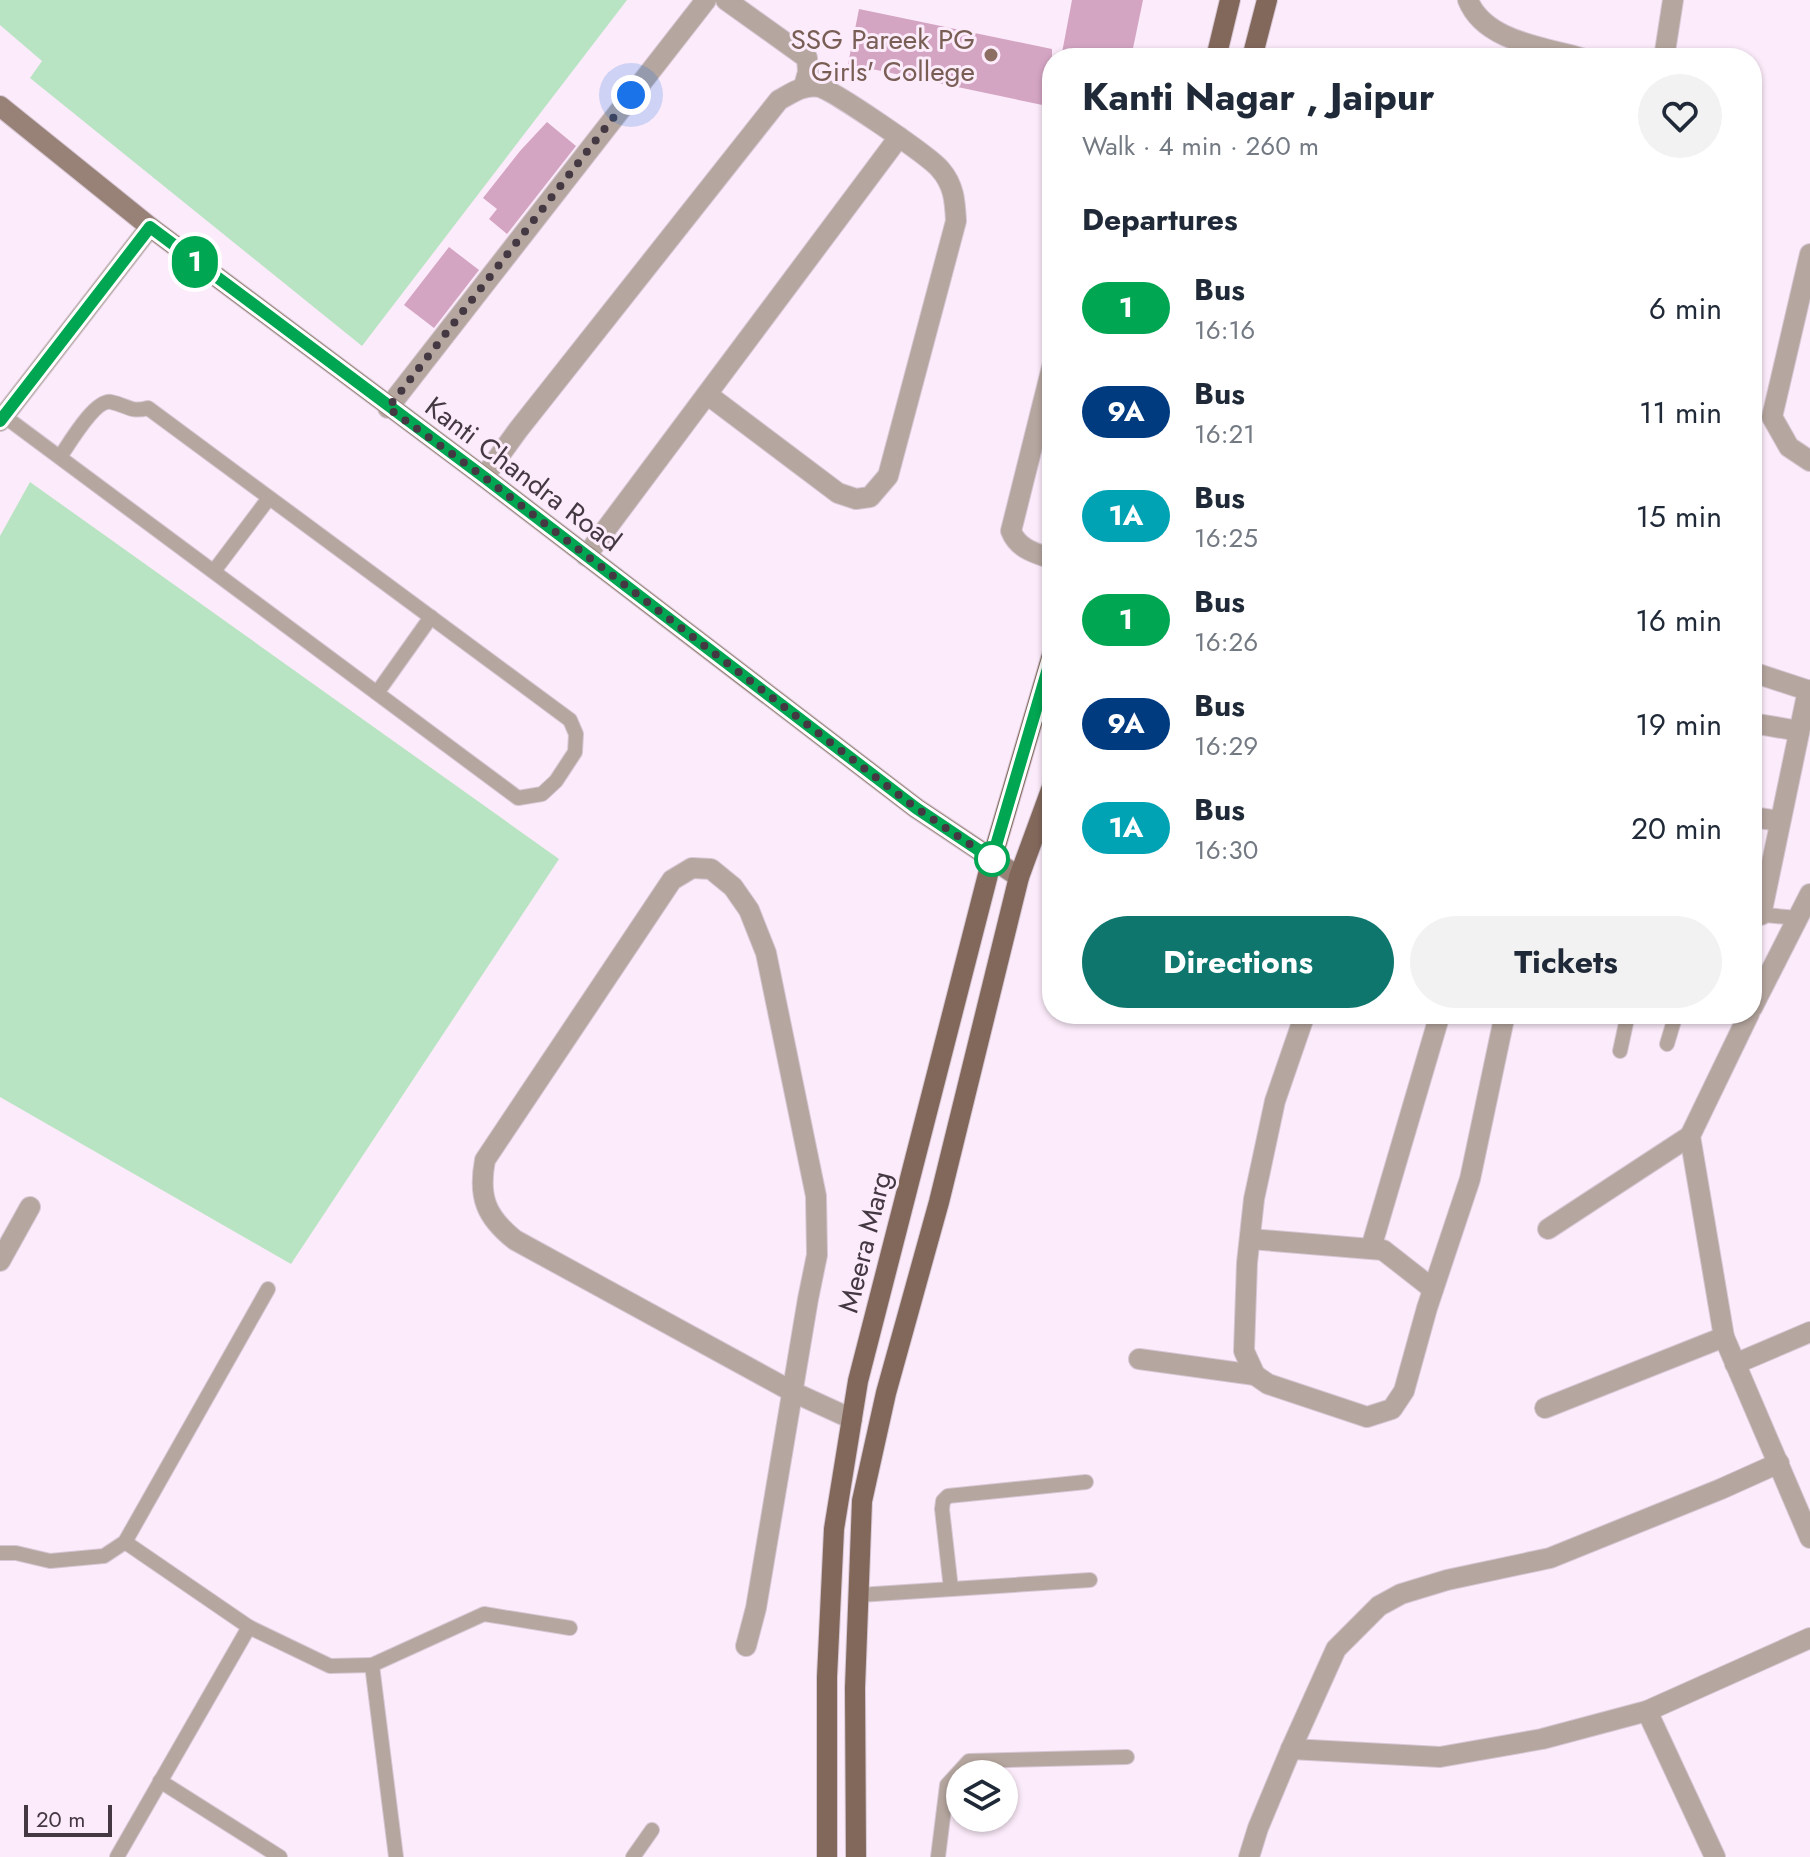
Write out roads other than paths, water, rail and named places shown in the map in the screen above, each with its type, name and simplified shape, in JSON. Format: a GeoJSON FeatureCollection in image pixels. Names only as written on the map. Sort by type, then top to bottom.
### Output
{"type":"FeatureCollection","features":[{"type":"Feature","properties":{"kind":"main road"},"geometry":{"type":"LineString","coordinates":[[1218,48],[1230,0]]}},
{"type":"Feature","properties":{"kind":"main road"},"geometry":{"type":"LineString","coordinates":[[1255,48],[1267,0]]}},
{"type":"Feature","properties":{"kind":"main road","name":"Meera Marg"},"geometry":{"type":"LineString","coordinates":[[827,1857],[827,1677],[834,1529],[858,1381],[992,859],[1042,689]]}},
{"type":"Feature","properties":{"kind":"main road"},"geometry":{"type":"LineString","coordinates":[[856,1857],[855,1688],[862,1501],[1019,877],[1042,830]]}},
{"type":"Feature","properties":{"kind":"street"},"geometry":{"type":"LineString","coordinates":[[388,408],[706,0]]}},
{"type":"Feature","properties":{"kind":"street"},"geometry":{"type":"LineString","coordinates":[[726,0],[807,58],[808,72],[804,86]]}},
{"type":"Feature","properties":{"kind":"street"},"geometry":{"type":"LineString","coordinates":[[1468,0],[1473,11],[1497,32],[1549,48]]}},
{"type":"Feature","properties":{"kind":"street"},"geometry":{"type":"LineString","coordinates":[[1666,48],[1673,0]]}},
{"type":"Feature","properties":{"kind":"street"},"geometry":{"type":"LineString","coordinates":[[484,477],[779,100],[804,86],[821,87],[899,137],[940,169],[955,193],[956,221],[888,476],[870,497],[856,499],[838,493],[708,395]]}},
{"type":"Feature","properties":{"kind":"street","name":"Kanti Chandra Road"},"geometry":{"type":"LineString","coordinates":[[0,106],[150,227],[484,477],[916,808],[1019,877]]}},
{"type":"Feature","properties":{"kind":"street"},"geometry":{"type":"LineString","coordinates":[[586,556],[899,137]]}},
{"type":"Feature","properties":{"kind":"street"},"geometry":{"type":"LineString","coordinates":[[2,418],[150,227]]}},
{"type":"Feature","properties":{"kind":"street"},"geometry":{"type":"LineString","coordinates":[[1810,254],[1772,417],[1789,447],[1810,461]]}},
{"type":"Feature","properties":{"kind":"street"},"geometry":{"type":"LineString","coordinates":[[1042,407],[1011,531],[1015,542],[1042,555]]}},
{"type":"Feature","properties":{"kind":"street"},"geometry":{"type":"LineString","coordinates":[[1762,675],[1809,691],[1762,891]]}},
{"type":"Feature","properties":{"kind":"street"},"geometry":{"type":"LineString","coordinates":[[1762,725],[1799,731]]}},
{"type":"Feature","properties":{"kind":"street"},"geometry":{"type":"LineString","coordinates":[[1762,818],[1780,821]]}},
{"type":"Feature","properties":{"kind":"street"},"geometry":{"type":"LineString","coordinates":[[746,1646],[759,1593],[793,1392],[817,1255],[816,1196],[766,953],[749,910],[733,887],[711,869],[692,868],[672,880],[485,1160],[481,1180],[485,1203],[498,1226],[515,1240],[793,1392],[852,1419]]}},
{"type":"Feature","properties":{"kind":"street"},"geometry":{"type":"LineString","coordinates":[[1762,985],[1810,894]]}},
{"type":"Feature","properties":{"kind":"street"},"geometry":{"type":"LineString","coordinates":[[1255,1375],[1244,1351],[1254,1199],[1275,1101],[1302,1024]]}},
{"type":"Feature","properties":{"kind":"street"},"geometry":{"type":"LineString","coordinates":[[1371,1248],[1437,1024]]}},
{"type":"Feature","properties":{"kind":"street"},"geometry":{"type":"LineString","coordinates":[[1139,1359],[1255,1375],[1268,1384],[1367,1417],[1392,1409],[1404,1391],[1433,1289],[1470,1179],[1503,1024]]}},
{"type":"Feature","properties":{"kind":"street"},"geometry":{"type":"LineString","coordinates":[[1548,1229],[1690,1136],[1742,1024]]}},
{"type":"Feature","properties":{"kind":"street"},"geometry":{"type":"LineString","coordinates":[[1690,1136],[1724,1337],[1810,1538]]}},
{"type":"Feature","properties":{"kind":"street"},"geometry":{"type":"LineString","coordinates":[[0,1261],[30,1207]]}},
{"type":"Feature","properties":{"kind":"street"},"geometry":{"type":"LineString","coordinates":[[1250,1239],[1383,1250],[1433,1289]]}},
{"type":"Feature","properties":{"kind":"street"},"geometry":{"type":"LineString","coordinates":[[1735,1364],[1810,1332]]}},
{"type":"Feature","properties":{"kind":"street"},"geometry":{"type":"LineString","coordinates":[[1545,1408],[1724,1337]]}},
{"type":"Feature","properties":{"kind":"street"},"geometry":{"type":"LineString","coordinates":[[1249,1857],[1291,1749],[1336,1649],[1379,1606],[1401,1594],[1447,1580],[1550,1558],[1779,1463]]}},
{"type":"Feature","properties":{"kind":"street"},"geometry":{"type":"LineString","coordinates":[[1291,1749],[1440,1757],[1542,1739],[1647,1711],[1810,1638]]}},
{"type":"Feature","properties":{"kind":"street"},"geometry":{"type":"LineString","coordinates":[[1647,1711],[1715,1857]]}},
{"type":"Feature","properties":{"kind":"lane"},"geometry":{"type":"LineString","coordinates":[[2,418],[60,457],[518,798],[542,794],[556,781],[575,752],[576,734],[570,720],[148,408],[137,411],[110,401],[98,405],[60,457]]}},
{"type":"Feature","properties":{"kind":"lane"},"geometry":{"type":"LineString","coordinates":[[214,571],[269,498]]}},
{"type":"Feature","properties":{"kind":"lane"},"geometry":{"type":"LineString","coordinates":[[377,693],[431,617]]}},
{"type":"Feature","properties":{"kind":"lane"},"geometry":{"type":"LineString","coordinates":[[1762,915],[1798,918]]}},
{"type":"Feature","properties":{"kind":"lane"},"geometry":{"type":"LineString","coordinates":[[1620,1051],[1626,1024]]}},
{"type":"Feature","properties":{"kind":"lane"},"geometry":{"type":"LineString","coordinates":[[1667,1044],[1673,1024]]}},
{"type":"Feature","properties":{"kind":"lane"},"geometry":{"type":"LineString","coordinates":[[0,1553],[16,1553],[50,1561],[64,1560],[104,1556],[125,1542],[268,1289]]}},
{"type":"Feature","properties":{"kind":"lane"},"geometry":{"type":"LineString","coordinates":[[951,1589],[942,1509],[943,1501],[948,1496],[1086,1482]]}},
{"type":"Feature","properties":{"kind":"lane"},"geometry":{"type":"LineString","coordinates":[[125,1542],[249,1627],[330,1666],[372,1665],[484,1614],[570,1628]]}},
{"type":"Feature","properties":{"kind":"lane"},"geometry":{"type":"LineString","coordinates":[[859,1595],[1090,1580]]}},
{"type":"Feature","properties":{"kind":"lane"},"geometry":{"type":"LineString","coordinates":[[117,1857],[249,1627]]}},
{"type":"Feature","properties":{"kind":"lane"},"geometry":{"type":"LineString","coordinates":[[372,1665],[396,1857]]}},
{"type":"Feature","properties":{"kind":"lane"},"geometry":{"type":"LineString","coordinates":[[938,1857],[947,1785],[969,1761],[1127,1757]]}},
{"type":"Feature","properties":{"kind":"lane"},"geometry":{"type":"LineString","coordinates":[[160,1781],[280,1857]]}},
{"type":"Feature","properties":{"kind":"lane"},"geometry":{"type":"LineString","coordinates":[[633,1857],[652,1830]]}},
{"type":"Feature","properties":{"kind":"place","name":"SSG Pareek PG Girls' College"},"geometry":{"type":"Point","coordinates":[991,55]}}]}
